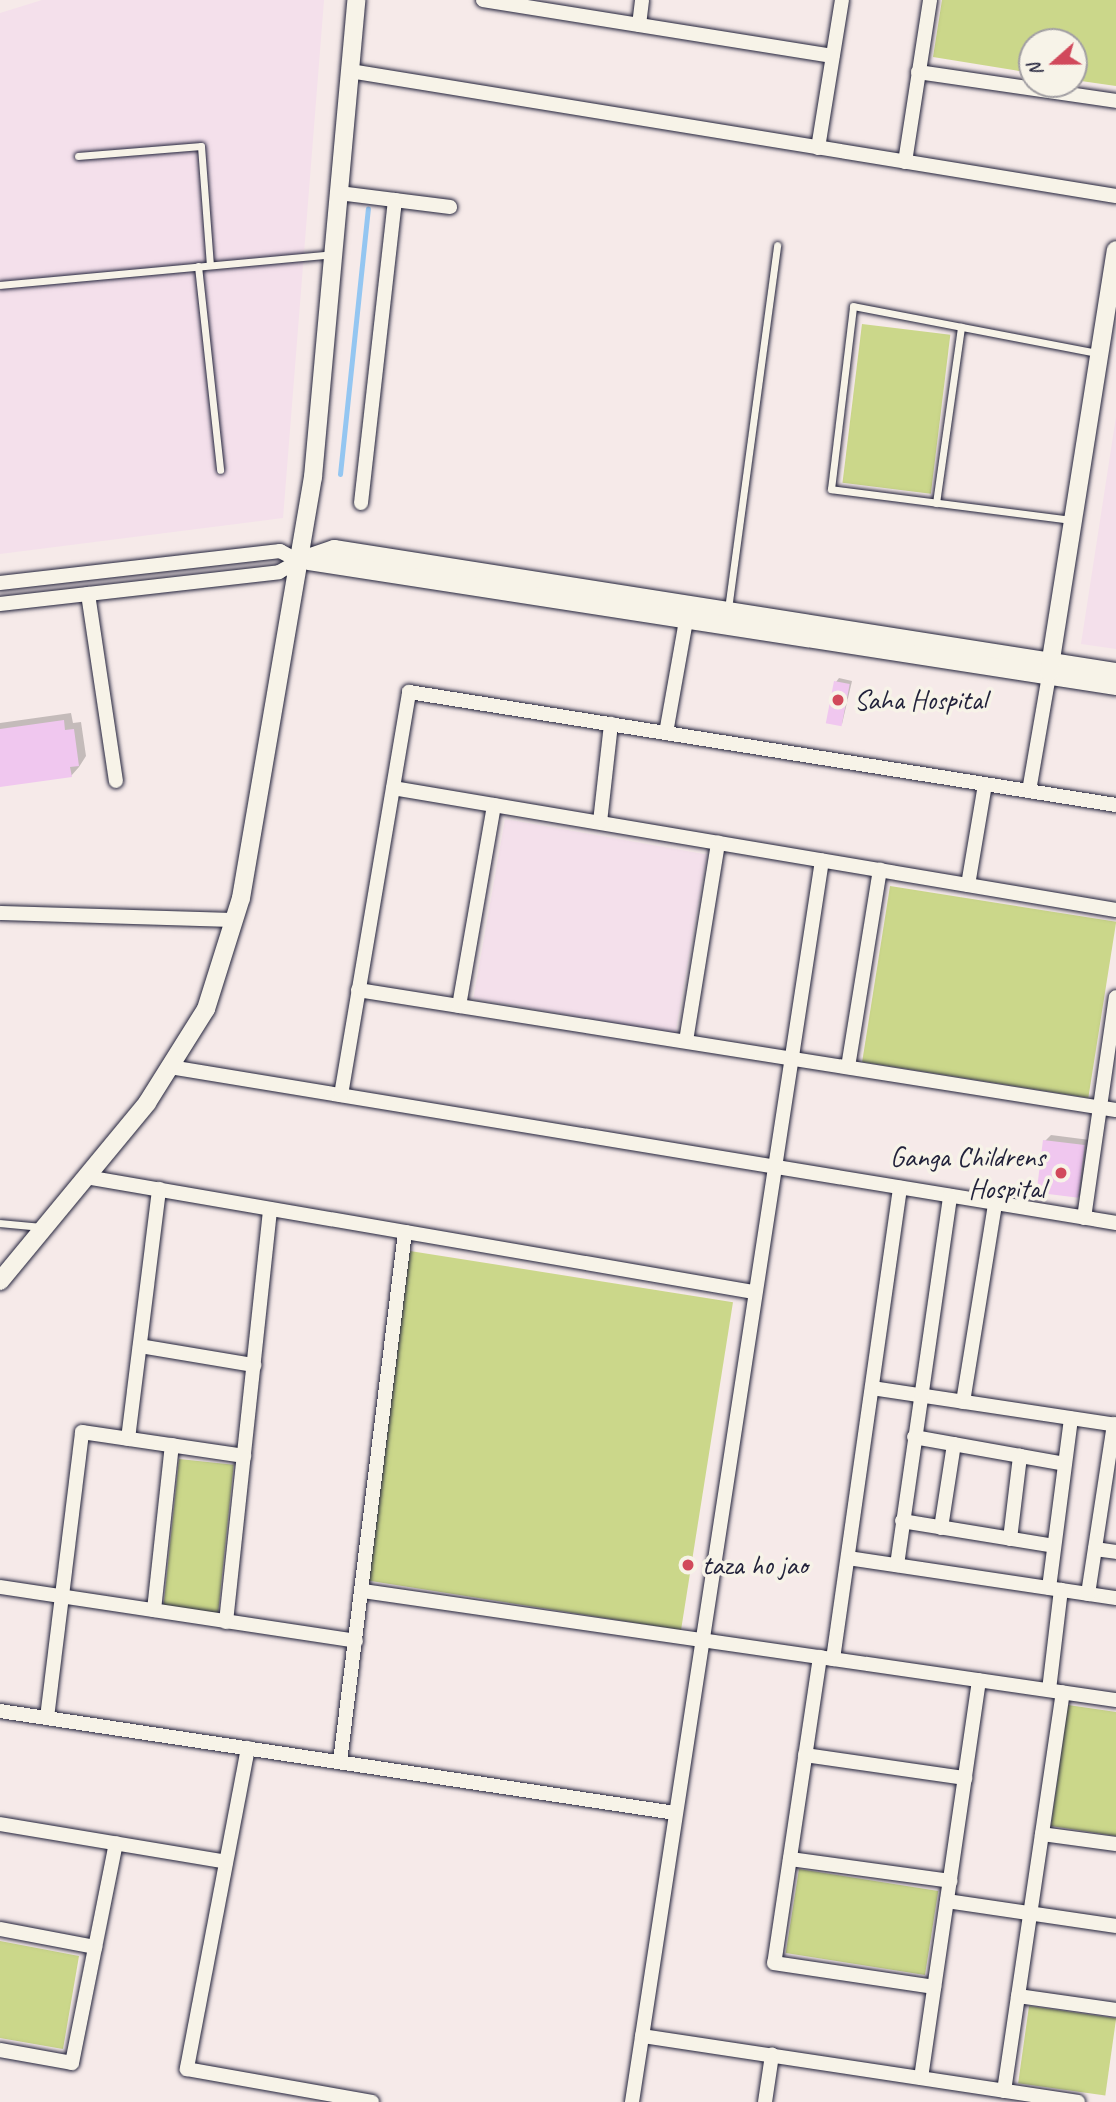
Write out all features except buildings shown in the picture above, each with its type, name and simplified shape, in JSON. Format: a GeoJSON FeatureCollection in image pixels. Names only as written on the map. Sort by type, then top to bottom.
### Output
{"type":"FeatureCollection","features":[{"type":"Feature","properties":{"kind":"street"},"geometry":{"type":"LineString","coordinates":[[0,1281],[147,1103],[206,1009],[234,920],[313,477],[356,0]]}},
{"type":"Feature","properties":{"kind":"street"},"geometry":{"type":"LineString","coordinates":[[482,0],[556,6],[639,25],[833,56]]}},
{"type":"Feature","properties":{"kind":"street"},"geometry":{"type":"LineString","coordinates":[[639,25],[642,0]]}},
{"type":"Feature","properties":{"kind":"street"},"geometry":{"type":"LineString","coordinates":[[818,148],[842,0]]}},
{"type":"Feature","properties":{"kind":"street"},"geometry":{"type":"LineString","coordinates":[[905,162],[930,0]]}},
{"type":"Feature","properties":{"kind":"street"},"geometry":{"type":"LineString","coordinates":[[350,71],[1116,196]]}},
{"type":"Feature","properties":{"kind":"street"},"geometry":{"type":"LineString","coordinates":[[918,72],[1116,101]]}},
{"type":"Feature","properties":{"kind":"street"},"geometry":{"type":"LineString","coordinates":[[338,193],[450,207]]}},
{"type":"Feature","properties":{"kind":"street"},"geometry":{"type":"LineString","coordinates":[[361,503],[395,200]]}},
{"type":"Feature","properties":{"kind":"street"},"geometry":{"type":"LineString","coordinates":[[1029,791],[1116,250]]}},
{"type":"Feature","properties":{"kind":"street"},"geometry":{"type":"LineString","coordinates":[[0,604],[279,572],[299,561],[334,549],[688,611],[1050,668],[1116,671]]}},
{"type":"Feature","properties":{"kind":"street"},"geometry":{"type":"LineString","coordinates":[[0,583],[280,551],[299,561]]}},
{"type":"Feature","properties":{"kind":"street"},"geometry":{"type":"LineString","coordinates":[[88,594],[116,781]]}},
{"type":"Feature","properties":{"kind":"street"},"geometry":{"type":"LineString","coordinates":[[688,611],[728,609],[1050,668],[1116,686]]}},
{"type":"Feature","properties":{"kind":"street"},"geometry":{"type":"LineString","coordinates":[[666,733],[688,611]]}},
{"type":"Feature","properties":{"kind":"street"},"geometry":{"type":"LineString","coordinates":[[341,1095],[409,692],[1116,805]]}},
{"type":"Feature","properties":{"kind":"street"},"geometry":{"type":"LineString","coordinates":[[600,822],[611,724]]}},
{"type":"Feature","properties":{"kind":"street"},"geometry":{"type":"LineString","coordinates":[[968,885],[985,784]]}},
{"type":"Feature","properties":{"kind":"street"},"geometry":{"type":"LineString","coordinates":[[393,788],[1116,910]]}},
{"type":"Feature","properties":{"kind":"street"},"geometry":{"type":"LineString","coordinates":[[460,1006],[494,804]]}},
{"type":"Feature","properties":{"kind":"street"},"geometry":{"type":"LineString","coordinates":[[686,1041],[718,843]]}},
{"type":"Feature","properties":{"kind":"street"},"geometry":{"type":"LineString","coordinates":[[632,2102],[822,860]]}},
{"type":"Feature","properties":{"kind":"street"},"geometry":{"type":"LineString","coordinates":[[848,1067],[880,870]]}},
{"type":"Feature","properties":{"kind":"street"},"geometry":{"type":"LineString","coordinates":[[0,913],[234,920]]}},
{"type":"Feature","properties":{"kind":"street"},"geometry":{"type":"LineString","coordinates":[[358,990],[1116,1110]]}},
{"type":"Feature","properties":{"kind":"street"},"geometry":{"type":"LineString","coordinates":[[1084,1218],[1116,997]]}},
{"type":"Feature","properties":{"kind":"street"},"geometry":{"type":"LineString","coordinates":[[170,1067],[1116,1223]]}},
{"type":"Feature","properties":{"kind":"street"},"geometry":{"type":"LineString","coordinates":[[86,1177],[754,1292]]}},
{"type":"Feature","properties":{"kind":"street"},"geometry":{"type":"LineString","coordinates":[[900,1188],[848,1558],[805,1755],[774,1962],[934,1987]]}},
{"type":"Feature","properties":{"kind":"street"},"geometry":{"type":"LineString","coordinates":[[128,1439],[159,1189]]}},
{"type":"Feature","properties":{"kind":"street"},"geometry":{"type":"LineString","coordinates":[[897,1565],[919,1395],[950,1196]]}},
{"type":"Feature","properties":{"kind":"street"},"geometry":{"type":"LineString","coordinates":[[963,1402],[995,1204]]}},
{"type":"Feature","properties":{"kind":"street"},"geometry":{"type":"LineString","coordinates":[[226,1622],[270,1209]]}},
{"type":"Feature","properties":{"kind":"street"},"geometry":{"type":"LineString","coordinates":[[340,1762],[405,1232]]}},
{"type":"Feature","properties":{"kind":"street"},"geometry":{"type":"LineString","coordinates":[[140,1346],[254,1365]]}},
{"type":"Feature","properties":{"kind":"street"},"geometry":{"type":"LineString","coordinates":[[872,1388],[1115,1424],[1109,1508],[1095,1549],[1088,1594]]}},
{"type":"Feature","properties":{"kind":"street"},"geometry":{"type":"LineString","coordinates":[[994,2094],[1018,1996],[1042,1834],[1056,1691],[1054,1546],[1071,1418]]}},
{"type":"Feature","properties":{"kind":"street"},"geometry":{"type":"LineString","coordinates":[[47,1718],[82,1432],[244,1456]]}},
{"type":"Feature","properties":{"kind":"street"},"geometry":{"type":"LineString","coordinates":[[914,1437],[1065,1464]]}},
{"type":"Feature","properties":{"kind":"street"},"geometry":{"type":"LineString","coordinates":[[941,1528],[954,1444]]}},
{"type":"Feature","properties":{"kind":"street"},"geometry":{"type":"LineString","coordinates":[[154,1611],[172,1446]]}},
{"type":"Feature","properties":{"kind":"street"},"geometry":{"type":"LineString","coordinates":[[1010,1539],[1020,1456]]}},
{"type":"Feature","properties":{"kind":"street"},"geometry":{"type":"LineString","coordinates":[[902,1521],[1054,1546]]}},
{"type":"Feature","properties":{"kind":"street"},"geometry":{"type":"LineString","coordinates":[[1095,1549],[1116,1552]]}},
{"type":"Feature","properties":{"kind":"street"},"geometry":{"type":"LineString","coordinates":[[848,1558],[1116,1598]]}},
{"type":"Feature","properties":{"kind":"street"},"geometry":{"type":"LineString","coordinates":[[0,1587],[356,1641]]}},
{"type":"Feature","properties":{"kind":"street"},"geometry":{"type":"LineString","coordinates":[[363,1591],[1116,1700]]}},
{"type":"Feature","properties":{"kind":"street"},"geometry":{"type":"LineString","coordinates":[[921,2078],[979,1680]]}},
{"type":"Feature","properties":{"kind":"street"},"geometry":{"type":"LineString","coordinates":[[0,1711],[675,1813]]}},
{"type":"Feature","properties":{"kind":"street"},"geometry":{"type":"LineString","coordinates":[[248,1748],[187,2069],[372,2102]]}},
{"type":"Feature","properties":{"kind":"street"},"geometry":{"type":"LineString","coordinates":[[805,1755],[965,1778]]}},
{"type":"Feature","properties":{"kind":"street"},"geometry":{"type":"LineString","coordinates":[[0,1824],[226,1862]]}},
{"type":"Feature","properties":{"kind":"street"},"geometry":{"type":"LineString","coordinates":[[1042,1834],[1116,1844]]}},
{"type":"Feature","properties":{"kind":"street"},"geometry":{"type":"LineString","coordinates":[[0,2050],[72,2063],[116,1843]]}},
{"type":"Feature","properties":{"kind":"street"},"geometry":{"type":"LineString","coordinates":[[790,1858],[950,1881]]}},
{"type":"Feature","properties":{"kind":"street"},"geometry":{"type":"LineString","coordinates":[[947,1901],[1116,1926]]}},
{"type":"Feature","properties":{"kind":"street"},"geometry":{"type":"LineString","coordinates":[[0,1929],[95,1947]]}},
{"type":"Feature","properties":{"kind":"street"},"geometry":{"type":"LineString","coordinates":[[1018,1996],[1116,2010]]}},
{"type":"Feature","properties":{"kind":"street"},"geometry":{"type":"LineString","coordinates":[[642,2036],[921,2078],[994,2094],[1078,2102]]}},
{"type":"Feature","properties":{"kind":"street"},"geometry":{"type":"LineString","coordinates":[[765,2102],[772,2055]]}},
{"type":"Feature","properties":{"kind":"lane"},"geometry":{"type":"LineString","coordinates":[[78,156],[201,146],[211,265]]}},
{"type":"Feature","properties":{"kind":"lane"},"geometry":{"type":"LineString","coordinates":[[728,609],[777,245]]}},
{"type":"Feature","properties":{"kind":"lane"},"geometry":{"type":"LineString","coordinates":[[0,285],[333,254]]}},
{"type":"Feature","properties":{"kind":"lane"},"geometry":{"type":"LineString","coordinates":[[198,266],[220,470]]}},
{"type":"Feature","properties":{"kind":"lane"},"geometry":{"type":"LineString","coordinates":[[1073,520],[831,489],[853,306],[1100,354]]}},
{"type":"Feature","properties":{"kind":"lane"},"geometry":{"type":"LineString","coordinates":[[936,503],[961,327]]}},
{"type":"Feature","properties":{"kind":"lane"},"geometry":{"type":"LineString","coordinates":[[0,1223],[44,1227]]}},
{"type":"Feature","properties":{"kind":"shaded area"},"geometry":{"type":"Polygon","coordinates":[[[42,0],[324,0],[283,518],[0,554],[0,13],[42,0]]]}},
{"type":"Feature","properties":{"kind":"shaded area"},"geometry":{"type":"Polygon","coordinates":[[[1116,417],[1116,649],[1081,644],[1116,417]]]}},
{"type":"Feature","properties":{"kind":"shaded area"},"geometry":{"type":"Polygon","coordinates":[[[505,819],[707,855],[675,1034],[473,998],[505,819]]]}},
{"type":"Feature","properties":{"kind":"green space"},"geometry":{"type":"Polygon","coordinates":[[[942,0],[1116,0],[1116,86],[1088,82],[1088,28],[1018,28],[1018,71],[933,57],[942,0]]]}},
{"type":"Feature","properties":{"kind":"green space"},"geometry":{"type":"Polygon","coordinates":[[[862,324],[950,335],[931,494],[843,483],[862,324]]]}},
{"type":"Feature","properties":{"kind":"green space"},"geometry":{"type":"Polygon","coordinates":[[[890,886],[1116,922],[1088,1098],[862,1062],[890,886]]]}},
{"type":"Feature","properties":{"kind":"green space"},"geometry":{"type":"Polygon","coordinates":[[[410,1251],[733,1302],[681,1630],[358,1579],[410,1251]]]}},
{"type":"Feature","properties":{"kind":"green space"},"geometry":{"type":"Polygon","coordinates":[[[179,1459],[234,1465],[218,1613],[163,1607],[179,1459]]]}},
{"type":"Feature","properties":{"kind":"green space"},"geometry":{"type":"Polygon","coordinates":[[[1068,1705],[1116,1712],[1116,1836],[1051,1826],[1068,1705]]]}},
{"type":"Feature","properties":{"kind":"green space"},"geometry":{"type":"Polygon","coordinates":[[[799,1869],[938,1891],[925,1975],[786,1953],[799,1869]]]}},
{"type":"Feature","properties":{"kind":"green space"},"geometry":{"type":"Polygon","coordinates":[[[0,1941],[79,1956],[63,2049],[0,2038],[0,1941]]]}},
{"type":"Feature","properties":{"kind":"green space"},"geometry":{"type":"Polygon","coordinates":[[[1029,2006],[1116,2018],[1105,2095],[1018,2083],[1029,2006]]]}},
{"type":"Feature","properties":{"kind":"waterway"},"geometry":{"type":"LineString","coordinates":[[340,474],[368,208]]}},
{"type":"Feature","properties":{"kind":"place","name":"Saha Hospital"},"geometry":{"type":"Point","coordinates":[838,700]}},
{"type":"Feature","properties":{"kind":"place","name":"Ganga Childrens Hospital"},"geometry":{"type":"Point","coordinates":[1061,1173]}},
{"type":"Feature","properties":{"kind":"place","name":"taza ho jao"},"geometry":{"type":"Point","coordinates":[688,1565]}}]}
